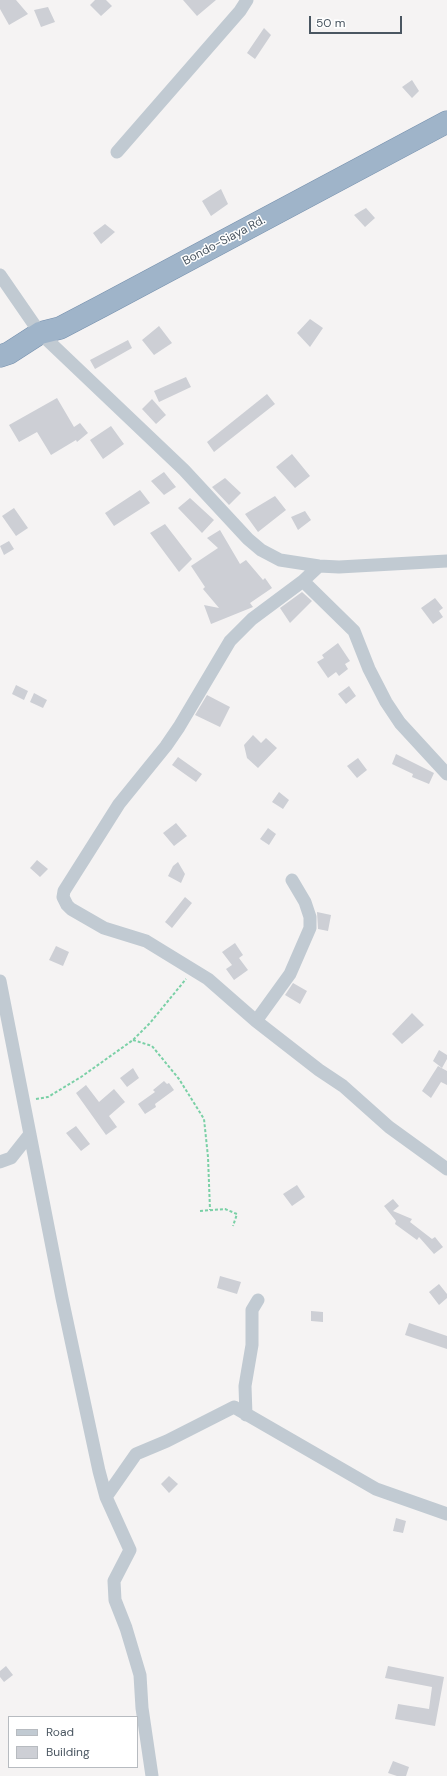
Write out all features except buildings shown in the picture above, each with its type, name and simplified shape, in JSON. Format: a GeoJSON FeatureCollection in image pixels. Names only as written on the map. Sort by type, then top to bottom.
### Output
{"type":"FeatureCollection","features":[{"type":"Feature","properties":{"kind":"highway","name":"Bondo-Siaya Rd."},"geometry":{"type":"LineString","coordinates":[[0,356],[9,353],[40,333],[60,328],[95,310],[447,122]]}},
{"type":"Feature","properties":{"kind":"street"},"geometry":{"type":"LineString","coordinates":[[117,152],[240,11],[247,0]]}},
{"type":"Feature","properties":{"kind":"street"},"geometry":{"type":"LineString","coordinates":[[0,275],[40,333],[184,470],[248,539],[261,550],[280,560],[319,566],[447,561]]}},
{"type":"Feature","properties":{"kind":"street"},"geometry":{"type":"LineString","coordinates":[[319,566],[303,581],[252,619],[230,642],[166,746],[119,804],[64,891],[64,901],[71,909],[104,928],[146,941],[208,979],[256,1022],[319,1070],[343,1086],[389,1127],[447,1169]]}},
{"type":"Feature","properties":{"kind":"street"},"geometry":{"type":"LineString","coordinates":[[303,581],[354,631],[369,669],[386,702],[400,723],[447,774]]}},
{"type":"Feature","properties":{"kind":"street"},"geometry":{"type":"LineString","coordinates":[[256,1022],[290,974],[310,928],[310,917],[305,902],[292,880]]}},
{"type":"Feature","properties":{"kind":"street"},"geometry":{"type":"LineString","coordinates":[[0,981],[82,1396],[106,1497],[130,1550],[114,1582],[115,1600],[126,1628],[140,1675],[142,1708],[152,1776]]}},
{"type":"Feature","properties":{"kind":"street"},"geometry":{"type":"LineString","coordinates":[[0,1162],[11,1158],[30,1134]]}},
{"type":"Feature","properties":{"kind":"street"},"geometry":{"type":"LineString","coordinates":[[246,1414],[245,1386],[252,1345],[252,1310],[258,1300]]}},
{"type":"Feature","properties":{"kind":"street"},"geometry":{"type":"LineString","coordinates":[[106,1497],[136,1454],[167,1441],[234,1407],[376,1489],[447,1514]]}},
{"type":"Feature","properties":{"kind":"path"},"geometry":{"type":"LineString","coordinates":[[23,1101],[48,1097],[81,1077],[133,1040],[173,996],[193,969]]}},
{"type":"Feature","properties":{"kind":"path"},"geometry":{"type":"LineString","coordinates":[[133,1040],[152,1046],[179,1079],[204,1119],[208,1157],[210,1210]]}},
{"type":"Feature","properties":{"kind":"path"},"geometry":{"type":"LineString","coordinates":[[200,1211],[225,1209],[237,1214],[234,1226]]}}]}
